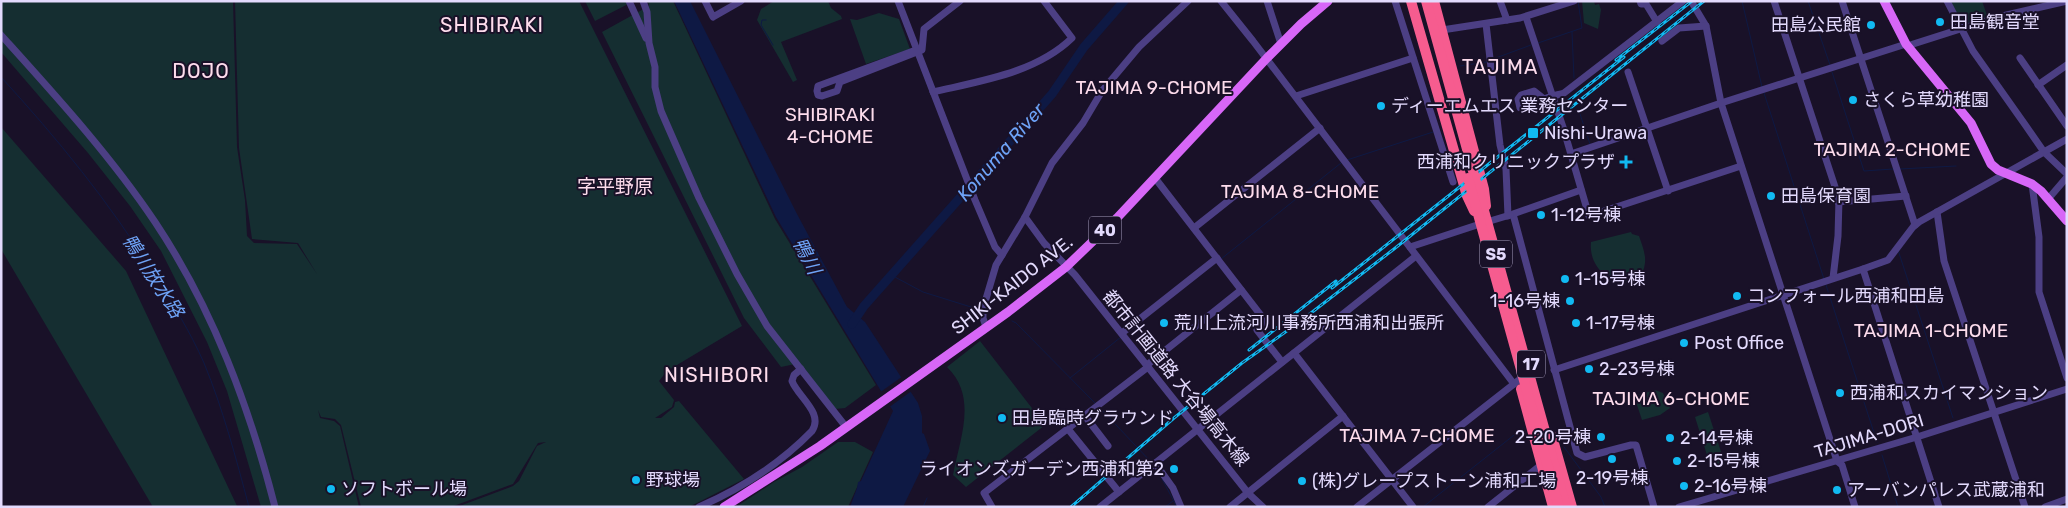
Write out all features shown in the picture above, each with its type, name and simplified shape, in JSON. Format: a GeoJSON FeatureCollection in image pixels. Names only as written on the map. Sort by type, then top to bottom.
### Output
{"type":"FeatureCollection","features":[{"type":"Feature","properties":{"kind":"highway","name":"17"},"geometry":{"type":"LineString","coordinates":[[1411,1],[1473,208]]}},
{"type":"Feature","properties":{"kind":"highway","name":"17"},"geometry":{"type":"LineString","coordinates":[[1418,1],[1473,208],[1516,382],[1553,507]]}},
{"type":"Feature","properties":{"kind":"highway","name":"S5"},"geometry":{"type":"LineString","coordinates":[[1418,1],[1559,507]]}},
{"type":"Feature","properties":{"kind":"highway","name":"17"},"geometry":{"type":"LineString","coordinates":[[1427,1],[1572,507]]}},
{"type":"Feature","properties":{"kind":"highway","name":"S5"},"geometry":{"type":"LineString","coordinates":[[1427,1],[1566,507]]}},
{"type":"Feature","properties":{"kind":"highway","name":"17"},"geometry":{"type":"LineString","coordinates":[[1434,1],[1484,188],[1486,205]]}},
{"type":"Feature","properties":{"kind":"main road","name":"SHIKI-KAIDO AVE."},"geometry":{"type":"LineString","coordinates":[[846,427],[1008,312],[1066,267],[1117,218],[1267,58],[1328,1]]}},
{"type":"Feature","properties":{"kind":"main road"},"geometry":{"type":"LineString","coordinates":[[1884,1],[1906,45],[1967,117],[1991,164],[1998,170],[2032,184],[2049,198],[2067,221]]}},
{"type":"Feature","properties":{"kind":"main road","name":"40"},"geometry":{"type":"LineString","coordinates":[[724,507],[820,446],[846,427]]}},
{"type":"Feature","properties":{"kind":"street"},"geometry":{"type":"LineString","coordinates":[[629,1],[648,43],[655,67],[655,87],[661,111],[695,190],[723,248],[773,334],[846,427]]}},
{"type":"Feature","properties":{"kind":"street"},"geometry":{"type":"LineString","coordinates":[[643,1],[647,12],[648,43]]}},
{"type":"Feature","properties":{"kind":"street"},"geometry":{"type":"LineString","coordinates":[[705,1],[713,17],[741,1]]}},
{"type":"Feature","properties":{"kind":"street"},"geometry":{"type":"LineString","coordinates":[[898,1],[975,200],[998,252],[1002,255]]}},
{"type":"Feature","properties":{"kind":"street"},"geometry":{"type":"LineString","coordinates":[[917,51],[840,82],[836,90],[822,96],[818,95],[818,86],[917,51],[922,50],[924,28],[960,1]]}},
{"type":"Feature","properties":{"kind":"street"},"geometry":{"type":"LineString","coordinates":[[933,92],[992,78],[1042,60],[1061,49],[1072,38],[1044,1]]}},
{"type":"Feature","properties":{"kind":"street"},"geometry":{"type":"LineString","coordinates":[[986,327],[982,309],[996,265],[1025,217],[1052,163],[1083,123],[1102,91],[1139,47],[1188,1]]}},
{"type":"Feature","properties":{"kind":"street"},"geometry":{"type":"LineString","coordinates":[[1221,1],[1267,58],[1416,256],[1516,382],[1357,507]]}},
{"type":"Feature","properties":{"kind":"street"},"geometry":{"type":"LineString","coordinates":[[1267,1],[1281,44]]}},
{"type":"Feature","properties":{"kind":"street"},"geometry":{"type":"LineString","coordinates":[[1395,1],[1454,182]]}},
{"type":"Feature","properties":{"kind":"street"},"geometry":{"type":"LineString","coordinates":[[1500,1],[1507,20]]}},
{"type":"Feature","properties":{"kind":"street"},"geometry":{"type":"LineString","coordinates":[[1442,30],[1526,17],[1574,1]]}},
{"type":"Feature","properties":{"kind":"street"},"geometry":{"type":"LineString","coordinates":[[1640,1],[1646,4],[1657,22]]}},
{"type":"Feature","properties":{"kind":"street"},"geometry":{"type":"LineString","coordinates":[[1548,98],[1564,93],[1683,1]]}},
{"type":"Feature","properties":{"kind":"street"},"geometry":{"type":"LineString","coordinates":[[1691,1],[1706,26],[1721,103],[1838,461],[1842,465],[1855,507]]}},
{"type":"Feature","properties":{"kind":"street"},"geometry":{"type":"LineString","coordinates":[[1774,1],[1838,202],[1838,236],[1833,278]]}},
{"type":"Feature","properties":{"kind":"street"},"geometry":{"type":"LineString","coordinates":[[1842,1],[1915,225]]}},
{"type":"Feature","properties":{"kind":"street"},"geometry":{"type":"LineString","coordinates":[[1947,1],[1973,51],[2044,152],[2067,176],[2049,198]]}},
{"type":"Feature","properties":{"kind":"street"},"geometry":{"type":"LineString","coordinates":[[1570,154],[1861,58],[1998,17],[2067,1]]}},
{"type":"Feature","properties":{"kind":"street"},"geometry":{"type":"LineString","coordinates":[[1526,17],[1548,98],[1570,154],[1589,216],[1741,166]]}},
{"type":"Feature","properties":{"kind":"street"},"geometry":{"type":"LineString","coordinates":[[1486,24],[1499,137],[1506,169],[1510,215],[1577,453],[1585,457],[1636,445],[1654,507]]}},
{"type":"Feature","properties":{"kind":"street"},"geometry":{"type":"LineString","coordinates":[[1662,41],[1679,28],[1706,26]]}},
{"type":"Feature","properties":{"kind":"street"},"geometry":{"type":"LineString","coordinates":[[1,35],[124,178],[156,223],[184,269],[213,326],[240,388],[275,507]]}},
{"type":"Feature","properties":{"kind":"street"},"geometry":{"type":"LineString","coordinates":[[1296,96],[1413,58]]}},
{"type":"Feature","properties":{"kind":"street"},"geometry":{"type":"LineString","coordinates":[[2020,58],[2067,126]]}},
{"type":"Feature","properties":{"kind":"street"},"geometry":{"type":"LineString","coordinates":[[2038,85],[2067,65]]}},
{"type":"Feature","properties":{"kind":"street"},"geometry":{"type":"LineString","coordinates":[[1628,72],[1668,191]]}},
{"type":"Feature","properties":{"kind":"street"},"geometry":{"type":"LineString","coordinates":[[1194,228],[1320,128]]}},
{"type":"Feature","properties":{"kind":"street"},"geometry":{"type":"LineString","coordinates":[[1554,370],[1888,260],[1915,225],[2067,139]]}},
{"type":"Feature","properties":{"kind":"street"},"geometry":{"type":"LineString","coordinates":[[1155,178],[1266,322],[1257,330],[1282,362]]}},
{"type":"Feature","properties":{"kind":"street"},"geometry":{"type":"LineString","coordinates":[[2032,184],[2039,237],[2039,292],[2067,378]]}},
{"type":"Feature","properties":{"kind":"street"},"geometry":{"type":"LineString","coordinates":[[1490,221],[1580,190]]}},
{"type":"Feature","properties":{"kind":"street"},"geometry":{"type":"LineString","coordinates":[[1838,202],[1906,196]]}},
{"type":"Feature","properties":{"kind":"street"},"geometry":{"type":"LineString","coordinates":[[1937,212],[1944,261],[2024,507]]}},
{"type":"Feature","properties":{"kind":"street","name":"都市計画道路 大谷場高木線"},"geometry":{"type":"LineString","coordinates":[[1025,217],[1066,267],[1075,275],[1250,495],[1263,507]]}},
{"type":"Feature","properties":{"kind":"street"},"geometry":{"type":"LineString","coordinates":[[1410,247],[1477,225]]}},
{"type":"Feature","properties":{"kind":"street"},"geometry":{"type":"LineString","coordinates":[[1100,507],[1416,256]]}},
{"type":"Feature","properties":{"kind":"street"},"geometry":{"type":"LineString","coordinates":[[1123,335],[1218,260]]}},
{"type":"Feature","properties":{"kind":"street"},"geometry":{"type":"LineString","coordinates":[[1863,269],[1939,507]]}},
{"type":"Feature","properties":{"kind":"street"},"geometry":{"type":"LineString","coordinates":[[992,507],[984,493],[1085,416],[1242,290]]}},
{"type":"Feature","properties":{"kind":"street"},"geometry":{"type":"LineString","coordinates":[[1294,353],[1413,507]]}},
{"type":"Feature","properties":{"kind":"street"},"geometry":{"type":"LineString","coordinates":[[699,507],[729,492],[770,467],[812,431],[816,424],[815,417],[792,381],[794,375],[801,369]]}},
{"type":"Feature","properties":{"kind":"street","name":"TAJIMA-DORI"},"geometry":{"type":"LineString","coordinates":[[1679,507],[1917,437],[2067,389]]}},
{"type":"Feature","properties":{"kind":"street"},"geometry":{"type":"LineString","coordinates":[[1085,416],[1108,446]]}},
{"type":"Feature","properties":{"kind":"street"},"geometry":{"type":"LineString","coordinates":[[1230,507],[1250,495],[1343,416]]}},
{"type":"Feature","properties":{"kind":"street"},"geometry":{"type":"LineString","coordinates":[[1068,429],[1119,492]]}},
{"type":"Feature","properties":{"kind":"street"},"geometry":{"type":"LineString","coordinates":[[1155,463],[1173,488],[1182,507]]}},
{"type":"Feature","properties":{"kind":"street"},"geometry":{"type":"LineString","coordinates":[[1488,507],[1541,465]]}},
{"type":"Feature","properties":{"kind":"street"},"geometry":{"type":"LineString","coordinates":[[1250,495],[1256,507]]}},
{"type":"Feature","properties":{"kind":"street"},"geometry":{"type":"LineString","coordinates":[[2045,507],[2067,500]]}},
{"type":"Feature","properties":{"kind":"green space"},"geometry":{"type":"Polygon","coordinates":[[[1,1],[233,1],[237,147],[245,200],[247,236],[254,243],[297,244],[317,274],[298,243],[252,239],[239,148],[235,1],[579,1],[742,326],[667,371],[659,381],[674,400],[672,407],[655,418],[661,418],[674,407],[675,402],[679,401],[744,479],[689,507],[457,507],[513,486],[519,481],[537,446],[546,442],[538,443],[513,484],[451,507],[361,507],[341,425],[335,419],[321,417],[318,410],[320,418],[334,421],[340,426],[359,507],[261,507],[227,391],[207,342],[161,251],[130,206],[88,153],[1,52],[1,1]]]}},
{"type":"Feature","properties":{"kind":"green space"},"geometry":{"type":"Polygon","coordinates":[[[585,1],[634,1],[595,21],[585,1]]]}},
{"type":"Feature","properties":{"kind":"green space"},"geometry":{"type":"Polygon","coordinates":[[[648,1],[673,1],[775,219],[876,385],[845,408],[835,409],[800,363],[781,367],[744,318],[602,32],[649,6],[648,1]]]}},
{"type":"Feature","properties":{"kind":"green space"},"geometry":{"type":"Polygon","coordinates":[[[774,1],[828,1],[831,8],[842,19],[781,42],[797,80],[793,82],[757,20],[761,9],[774,1]]]}},
{"type":"Feature","properties":{"kind":"green space"},"geometry":{"type":"Polygon","coordinates":[[[1582,1],[1594,1],[1595,5],[1599,4],[1601,10],[1598,29],[1584,23],[1582,1]]]}},
{"type":"Feature","properties":{"kind":"green space"},"geometry":{"type":"Polygon","coordinates":[[[1949,1],[1982,1],[1988,18],[1962,28],[1949,1]]]}},
{"type":"Feature","properties":{"kind":"green space"},"geometry":{"type":"Polygon","coordinates":[[[879,13],[899,19],[910,49],[866,64],[850,19],[857,20],[879,13]]]}},
{"type":"Feature","properties":{"kind":"green space"},"geometry":{"type":"Polygon","coordinates":[[[1,127],[126,271],[237,506],[153,507],[1,249],[1,127]]]}},
{"type":"Feature","properties":{"kind":"green space"},"geometry":{"type":"Polygon","coordinates":[[[1631,232],[1639,236],[1645,263],[1641,274],[1634,280],[1625,282],[1615,281],[1597,267],[1592,256],[1591,242],[1631,232]]]}},
{"type":"Feature","properties":{"kind":"green space","name":"田島臨時グラウンド"},"geometry":{"type":"Polygon","coordinates":[[[980,341],[1045,425],[966,487],[953,475],[964,418],[962,391],[947,367],[980,341]]]}},
{"type":"Feature","properties":{"kind":"green space"},"geometry":{"type":"Polygon","coordinates":[[[1655,390],[1663,393],[1670,408],[1660,415],[1642,420],[1634,396],[1655,390]]]}},
{"type":"Feature","properties":{"kind":"green space"},"geometry":{"type":"Polygon","coordinates":[[[1708,412],[1725,464],[1711,468],[1695,417],[1708,412]]]}},
{"type":"Feature","properties":{"kind":"green space"},"geometry":{"type":"Polygon","coordinates":[[[838,442],[855,442],[873,452],[848,507],[736,507],[774,482],[802,467],[838,442]]]}},
{"type":"Feature","properties":{"kind":"water","name":"鴨川"},"geometry":{"type":"Polygon","coordinates":[[[674,1],[690,1],[797,214],[847,307],[865,322],[918,403],[922,416],[922,433],[930,451],[903,507],[850,507],[858,482],[861,481],[893,411],[776,217],[674,1]]]}},
{"type":"Feature","properties":{"kind":"pier"},"geometry":{"type":"Polygon","coordinates":[[[903,376],[913,390],[888,408],[879,393],[903,376]]]}},
{"type":"Feature","properties":{"kind":"waterway","name":"Konuma River"},"geometry":{"type":"LineString","coordinates":[[852,324],[864,306],[1052,94],[1084,47],[1124,1]]}},
{"type":"Feature","properties":{"kind":"waterway"},"geometry":{"type":"LineString","coordinates":[[1538,43],[1582,28],[1578,1]]}},
{"type":"Feature","properties":{"kind":"waterway"},"geometry":{"type":"LineString","coordinates":[[1742,1],[1762,87]]}},
{"type":"Feature","properties":{"kind":"waterway"},"geometry":{"type":"LineString","coordinates":[[1808,1],[1830,65]]}},
{"type":"Feature","properties":{"kind":"waterway"},"geometry":{"type":"LineString","coordinates":[[766,20],[762,20],[761,25],[773,45]]}},
{"type":"Feature","properties":{"kind":"waterway"},"geometry":{"type":"LineString","coordinates":[[1572,32],[1574,78]]}},
{"type":"Feature","properties":{"kind":"waterway"},"geometry":{"type":"LineString","coordinates":[[1493,59],[1531,45]]}},
{"type":"Feature","properties":{"kind":"waterway"},"geometry":{"type":"LineString","coordinates":[[1460,66],[1487,62]]}},
{"type":"Feature","properties":{"kind":"waterway"},"geometry":{"type":"LineString","coordinates":[[1832,72],[1864,171],[1893,169]]}},
{"type":"Feature","properties":{"kind":"waterway","name":"鴨川放水路"},"geometry":{"type":"LineString","coordinates":[[1,77],[62,147],[101,197],[137,248],[180,317],[199,351],[211,380],[229,434],[249,507]]}},
{"type":"Feature","properties":{"kind":"waterway"},"geometry":{"type":"LineString","coordinates":[[1764,93],[1824,279]]}},
{"type":"Feature","properties":{"kind":"waterway"},"geometry":{"type":"LineString","coordinates":[[1579,111],[1590,144]]}},
{"type":"Feature","properties":{"kind":"waterway"},"geometry":{"type":"LineString","coordinates":[[1347,160],[1433,132]]}},
{"type":"Feature","properties":{"kind":"waterway"},"geometry":{"type":"LineString","coordinates":[[1221,259],[1341,163]]}},
{"type":"Feature","properties":{"kind":"waterway"},"geometry":{"type":"LineString","coordinates":[[1900,169],[1956,166]]}},
{"type":"Feature","properties":{"kind":"waterway"},"geometry":{"type":"LineString","coordinates":[[1898,250],[1953,418]]}},
{"type":"Feature","properties":{"kind":"waterway"},"geometry":{"type":"LineString","coordinates":[[893,276],[923,292],[971,307]]}},
{"type":"Feature","properties":{"kind":"waterway"},"geometry":{"type":"LineString","coordinates":[[1826,285],[1877,442]]}},
{"type":"Feature","properties":{"kind":"waterway"},"geometry":{"type":"LineString","coordinates":[[1012,321],[1095,403]]}},
{"type":"Feature","properties":{"kind":"waterway"},"geometry":{"type":"LineString","coordinates":[[1070,378],[1121,337]]}},
{"type":"Feature","properties":{"kind":"waterway"},"geometry":{"type":"LineString","coordinates":[[1100,408],[1152,463]]}},
{"type":"Feature","properties":{"kind":"waterway"},"geometry":{"type":"LineString","coordinates":[[1423,507],[1523,428]]}},
{"type":"Feature","properties":{"kind":"waterway"},"geometry":{"type":"LineString","coordinates":[[1564,447],[1601,497],[1605,507]]}},
{"type":"Feature","properties":{"kind":"waterway"},"geometry":{"type":"LineString","coordinates":[[1882,455],[1898,507]]}},
{"type":"Feature","properties":{"kind":"waterway"},"geometry":{"type":"LineString","coordinates":[[1162,479],[1177,507]]}},
{"type":"Feature","properties":{"kind":"waterway"},"geometry":{"type":"LineString","coordinates":[[923,507],[927,498]]}},
{"type":"Feature","properties":{"kind":"waterway"},"geometry":{"type":"LineString","coordinates":[[1165,507],[1173,501]]}},
{"type":"Feature","properties":{"kind":"railway"},"geometry":{"type":"LineString","coordinates":[[1616,60],[1692,1]]}},
{"type":"Feature","properties":{"kind":"railway"},"geometry":{"type":"LineString","coordinates":[[1071,507],[1174,418],[1242,363],[1298,323],[1394,249],[1704,1]]}},
{"type":"Feature","properties":{"kind":"railway"},"geometry":{"type":"LineString","coordinates":[[1332,288],[1624,57]]}},
{"type":"Feature","properties":{"kind":"railway"},"geometry":{"type":"LineString","coordinates":[[1249,350],[1336,281]]}},
{"type":"Feature","properties":{"kind":"place","name":"田島観音堂"},"geometry":{"type":"Point","coordinates":[1940,22]}},
{"type":"Feature","properties":{"kind":"place","name":"田島公民館"},"geometry":{"type":"Point","coordinates":[1871,25]}},
{"type":"Feature","properties":{"kind":"place","name":"さくら草幼稚園"},"geometry":{"type":"Point","coordinates":[1853,100]}},
{"type":"Feature","properties":{"kind":"place","name":"ディーエムエス 業務センター"},"geometry":{"type":"Point","coordinates":[1381,106]}},
{"type":"Feature","properties":{"kind":"place","name":"Nishi-Urawa"},"geometry":{"type":"Point","coordinates":[1533,133]}},
{"type":"Feature","properties":{"kind":"place","name":"西浦和クリニックプラザ"},"geometry":{"type":"Point","coordinates":[1626,162]}},
{"type":"Feature","properties":{"kind":"place","name":"田島保育園"},"geometry":{"type":"Point","coordinates":[1771,196]}},
{"type":"Feature","properties":{"kind":"place","name":"1-12号棟"},"geometry":{"type":"Point","coordinates":[1541,215]}},
{"type":"Feature","properties":{"kind":"place","name":"1-15号棟"},"geometry":{"type":"Point","coordinates":[1565,279]}},
{"type":"Feature","properties":{"kind":"place","name":"コンフォール西浦和田島"},"geometry":{"type":"Point","coordinates":[1737,296]}},
{"type":"Feature","properties":{"kind":"place","name":"1-16号棟"},"geometry":{"type":"Point","coordinates":[1570,301]}},
{"type":"Feature","properties":{"kind":"place","name":"荒川上流河川事務所西浦和出張所"},"geometry":{"type":"Point","coordinates":[1164,323]}},
{"type":"Feature","properties":{"kind":"place","name":"1-17号棟"},"geometry":{"type":"Point","coordinates":[1576,323]}},
{"type":"Feature","properties":{"kind":"place","name":"Post Office"},"geometry":{"type":"Point","coordinates":[1684,343]}},
{"type":"Feature","properties":{"kind":"place","name":"2-23号棟"},"geometry":{"type":"Point","coordinates":[1589,369]}},
{"type":"Feature","properties":{"kind":"place","name":"西浦和スカイマンション"},"geometry":{"type":"Point","coordinates":[1840,393]}},
{"type":"Feature","properties":{"kind":"place","name":"田島臨時グラウンド"},"geometry":{"type":"Point","coordinates":[1002,418]}},
{"type":"Feature","properties":{"kind":"place","name":"2-20号棟"},"geometry":{"type":"Point","coordinates":[1601,437]}},
{"type":"Feature","properties":{"kind":"place","name":"2-14号棟"},"geometry":{"type":"Point","coordinates":[1670,438]}},
{"type":"Feature","properties":{"kind":"place","name":"2-19号棟"},"geometry":{"type":"Point","coordinates":[1612,459]}},
{"type":"Feature","properties":{"kind":"place","name":"2-15号棟"},"geometry":{"type":"Point","coordinates":[1677,461]}},
{"type":"Feature","properties":{"kind":"place","name":"ライオンズガーデン西浦和第2"},"geometry":{"type":"Point","coordinates":[1174,469]}},
{"type":"Feature","properties":{"kind":"place","name":"野球場"},"geometry":{"type":"Point","coordinates":[636,480]}},
{"type":"Feature","properties":{"kind":"place","name":"(株)グレープストーン浦和工場"},"geometry":{"type":"Point","coordinates":[1302,481]}},
{"type":"Feature","properties":{"kind":"place","name":"2-16号棟"},"geometry":{"type":"Point","coordinates":[1684,486]}},
{"type":"Feature","properties":{"kind":"place","name":"ソフトボール場"},"geometry":{"type":"Point","coordinates":[331,489]}},
{"type":"Feature","properties":{"kind":"place","name":"アーバンパレス武蔵浦和"},"geometry":{"type":"Point","coordinates":[1837,490]}},
{"type":"Feature","properties":{"kind":"district","name":"SHIBIRAKI"},"geometry":{"type":"Point","coordinates":[492,25]}},
{"type":"Feature","properties":{"kind":"district","name":"TAJIMA"},"geometry":{"type":"Point","coordinates":[1500,67]}},
{"type":"Feature","properties":{"kind":"district","name":"DOJO"},"geometry":{"type":"Point","coordinates":[201,71]}},
{"type":"Feature","properties":{"kind":"district","name":"TAJIMA 9-CHOME"},"geometry":{"type":"Point","coordinates":[1154,87]}},
{"type":"Feature","properties":{"kind":"district","name":"SHIBIRAKI 4-CHOME"},"geometry":{"type":"Point","coordinates":[830,125]}},
{"type":"Feature","properties":{"kind":"district","name":"TAJIMA 2-CHOME"},"geometry":{"type":"Point","coordinates":[1892,149]}},
{"type":"Feature","properties":{"kind":"district","name":"字平野原"},"geometry":{"type":"Point","coordinates":[615,186]}},
{"type":"Feature","properties":{"kind":"district","name":"TAJIMA 8-CHOME"},"geometry":{"type":"Point","coordinates":[1300,191]}},
{"type":"Feature","properties":{"kind":"district","name":"TAJIMA 1-CHOME"},"geometry":{"type":"Point","coordinates":[1931,330]}},
{"type":"Feature","properties":{"kind":"district","name":"NISHIBORI"},"geometry":{"type":"Point","coordinates":[717,375]}},
{"type":"Feature","properties":{"kind":"district","name":"TAJIMA 6-CHOME"},"geometry":{"type":"Point","coordinates":[1671,398]}},
{"type":"Feature","properties":{"kind":"district","name":"TAJIMA 7-CHOME"},"geometry":{"type":"Point","coordinates":[1417,435]}}]}
